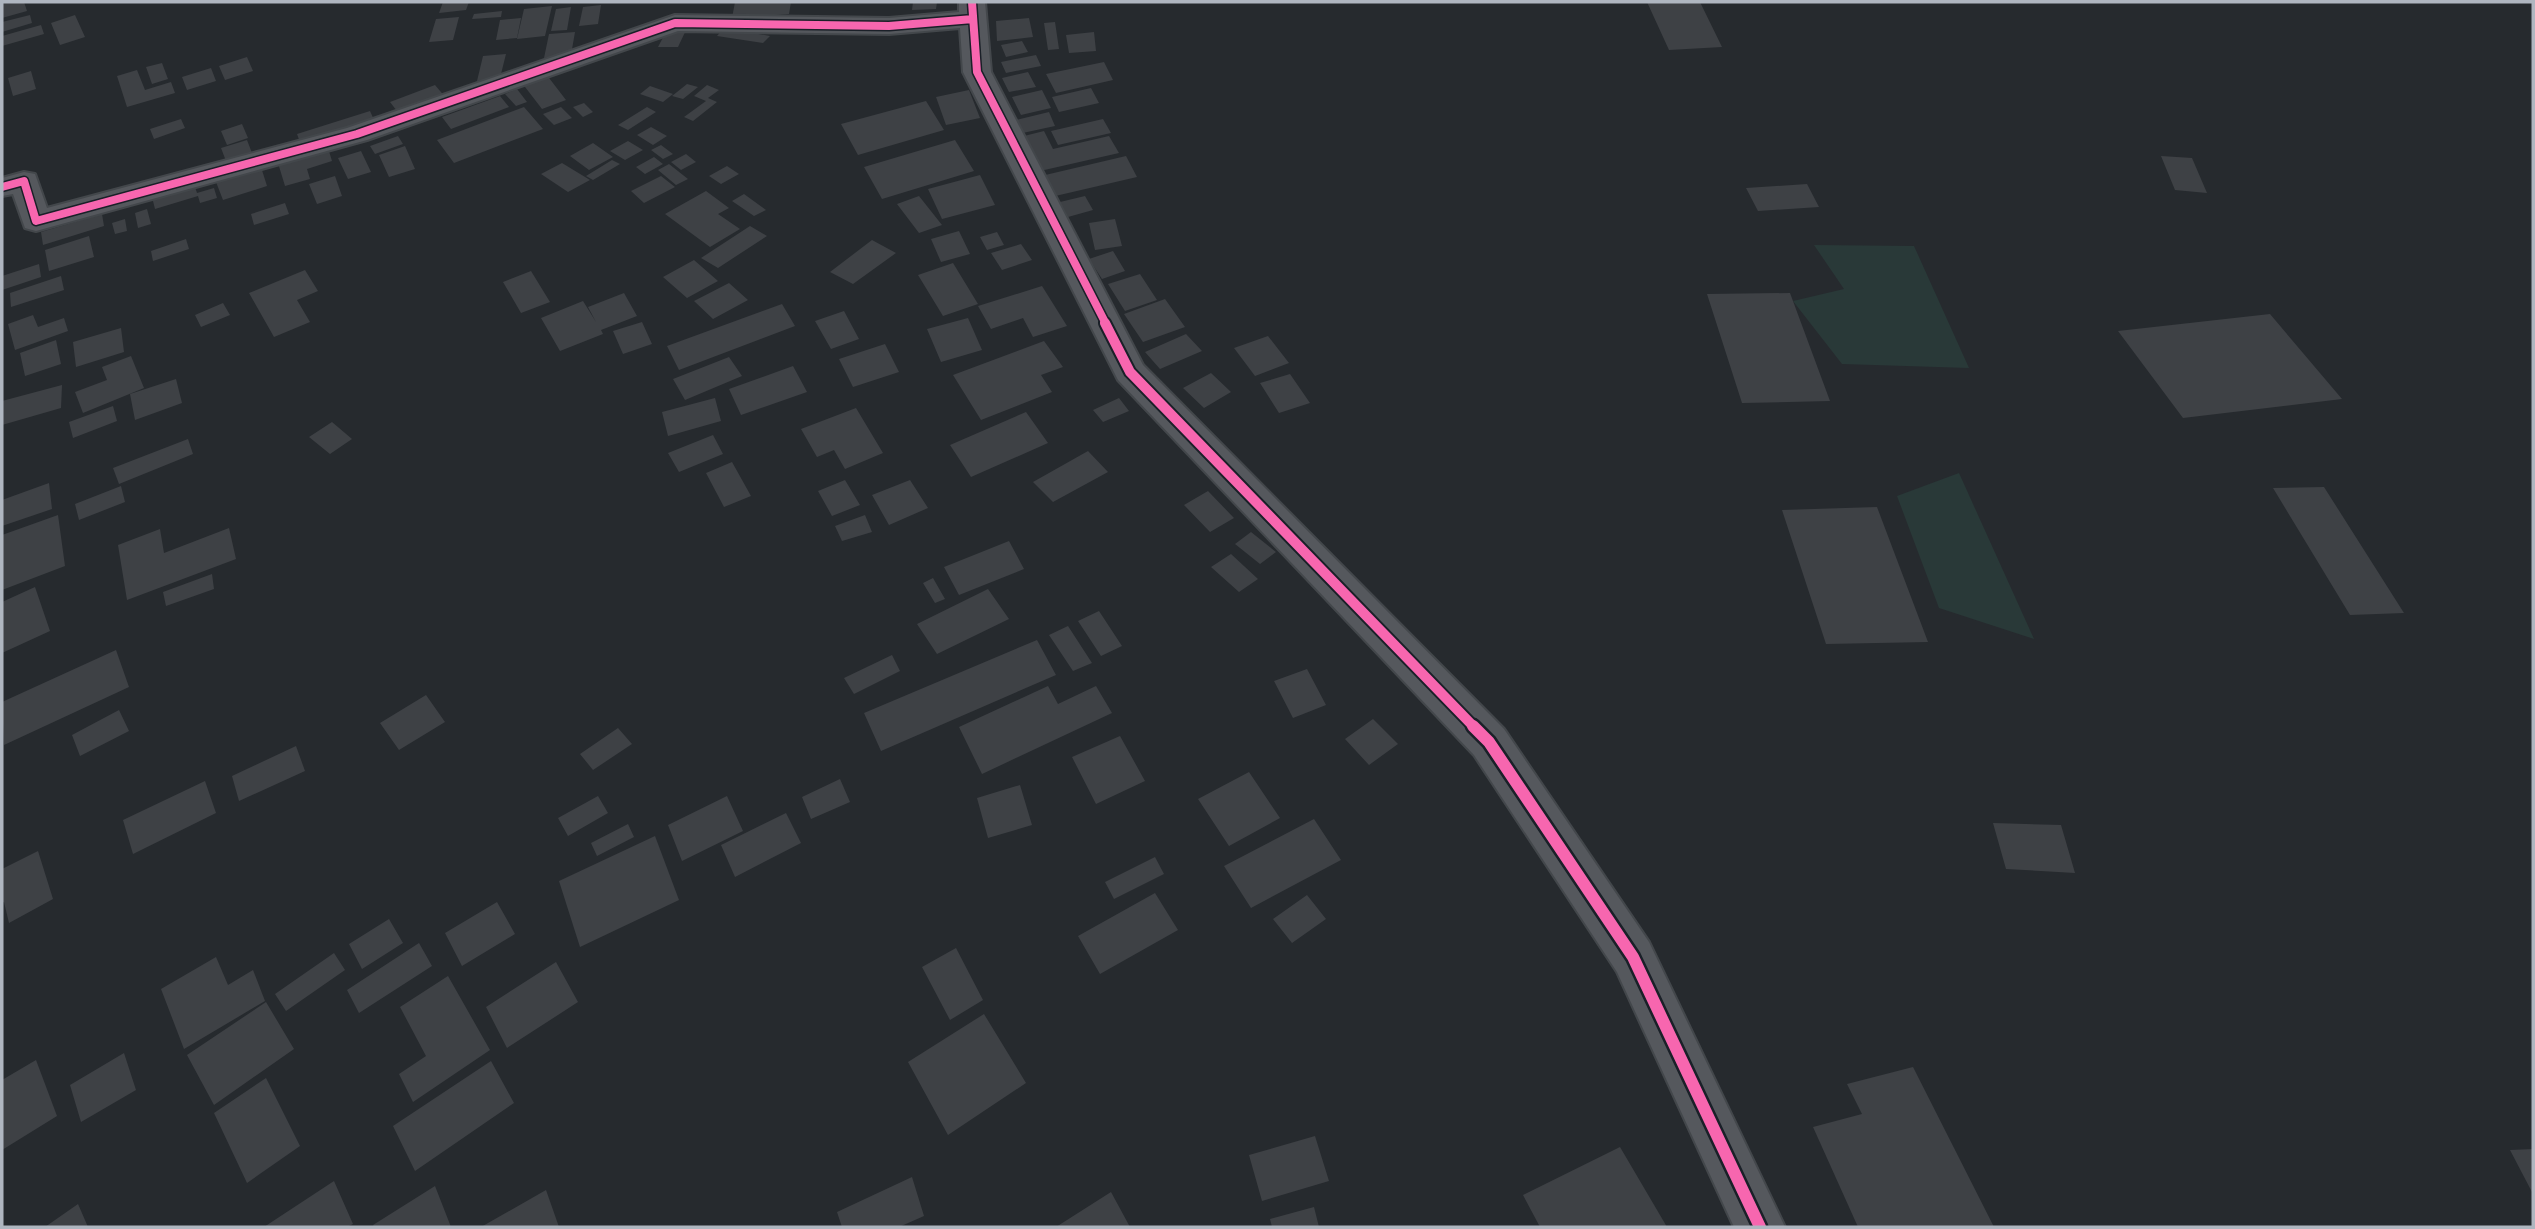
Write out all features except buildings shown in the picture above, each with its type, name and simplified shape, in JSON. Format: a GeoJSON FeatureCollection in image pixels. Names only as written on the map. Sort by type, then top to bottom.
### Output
{"type":"FeatureCollection","features":[{"type":"Feature","properties":{"kind":"street"},"geometry":{"type":"LineString","coordinates":[[2,187],[23,181],[36,221],[357,134],[675,23],[889,26],[972,10],[976,72],[1130,372],[1489,742],[1633,957],[1760,1227]]}},
{"type":"Feature","properties":{"kind":"shaded area"},"geometry":{"type":"Polygon","coordinates":[[[1814,245],[1914,246],[1969,368],[1842,364],[1793,301],[1844,289],[1814,245]]]}},
{"type":"Feature","properties":{"kind":"shaded area"},"geometry":{"type":"Polygon","coordinates":[[[1959,473],[2034,639],[1939,608],[1897,496],[1959,473]]]}},
{"type":"Feature","properties":{"kind":"cycle path"},"geometry":{"type":"LineString","coordinates":[[972,2],[977,72],[1130,372],[1489,742],[1633,957],[1760,1227]]}},
{"type":"Feature","properties":{"kind":"cycle path"},"geometry":{"type":"LineString","coordinates":[[2,187],[24,181],[36,221],[357,134],[675,23],[889,26],[973,19]]}}]}
